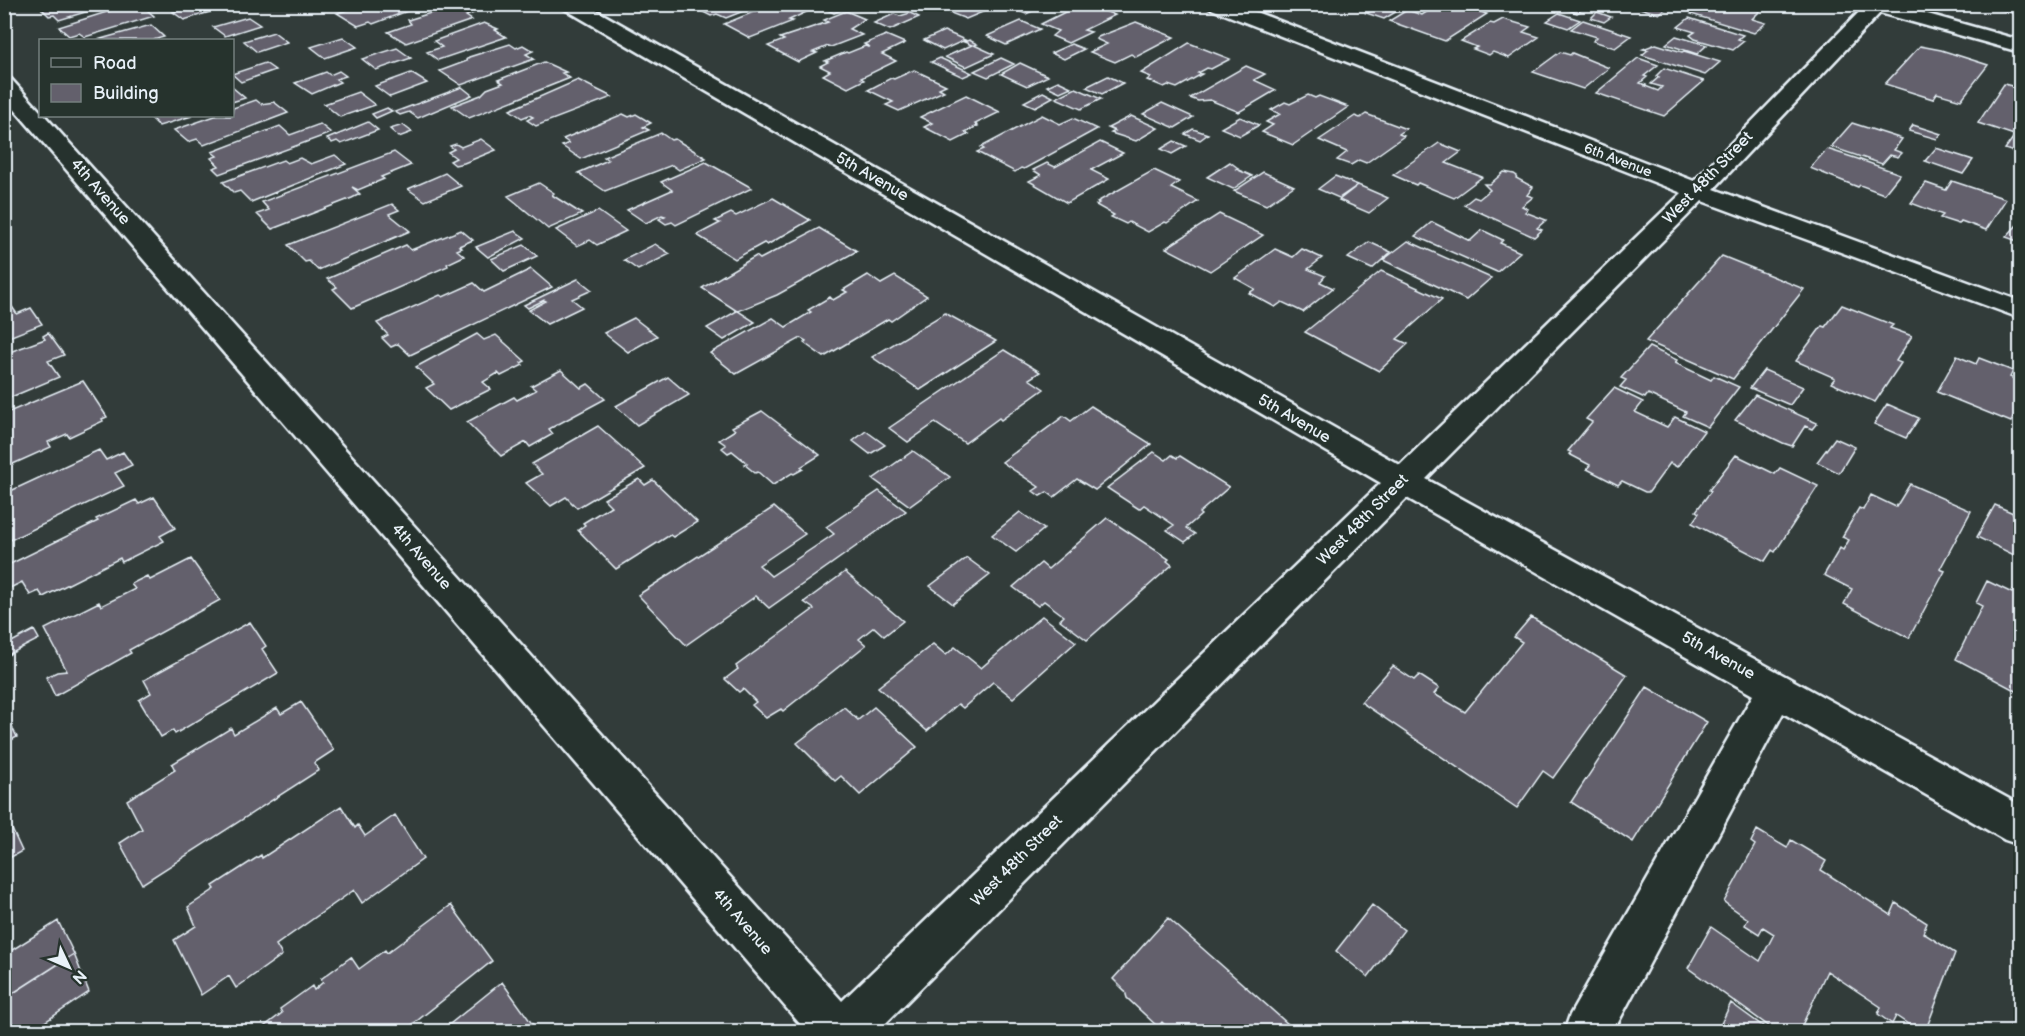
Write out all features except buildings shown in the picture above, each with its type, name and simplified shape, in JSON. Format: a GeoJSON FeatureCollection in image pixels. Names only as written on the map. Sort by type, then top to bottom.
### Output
{"type":"FeatureCollection","features":[{"type":"Feature","properties":{"kind":"street","name":"5th Avenue"},"geometry":{"type":"LineString","coordinates":[[570,4],[1403,481],[1777,688],[2020,826]]}},
{"type":"Feature","properties":{"kind":"street","name":"6th Avenue"},"geometry":{"type":"LineString","coordinates":[[1216,4],[1698,191],[2020,310]]}},
{"type":"Feature","properties":{"kind":"street","name":"West 48th Street"},"geometry":{"type":"LineString","coordinates":[[843,1032],[1698,191],[1875,5]]}},
{"type":"Feature","properties":{"kind":"street"},"geometry":{"type":"LineString","coordinates":[[1875,5],[2020,46]]}},
{"type":"Feature","properties":{"kind":"street","name":"4th Avenue"},"geometry":{"type":"LineString","coordinates":[[4,83],[838,1032]]}},
{"type":"Feature","properties":{"kind":"street"},"geometry":{"type":"LineString","coordinates":[[1587,1032],[1777,688]]}}]}
